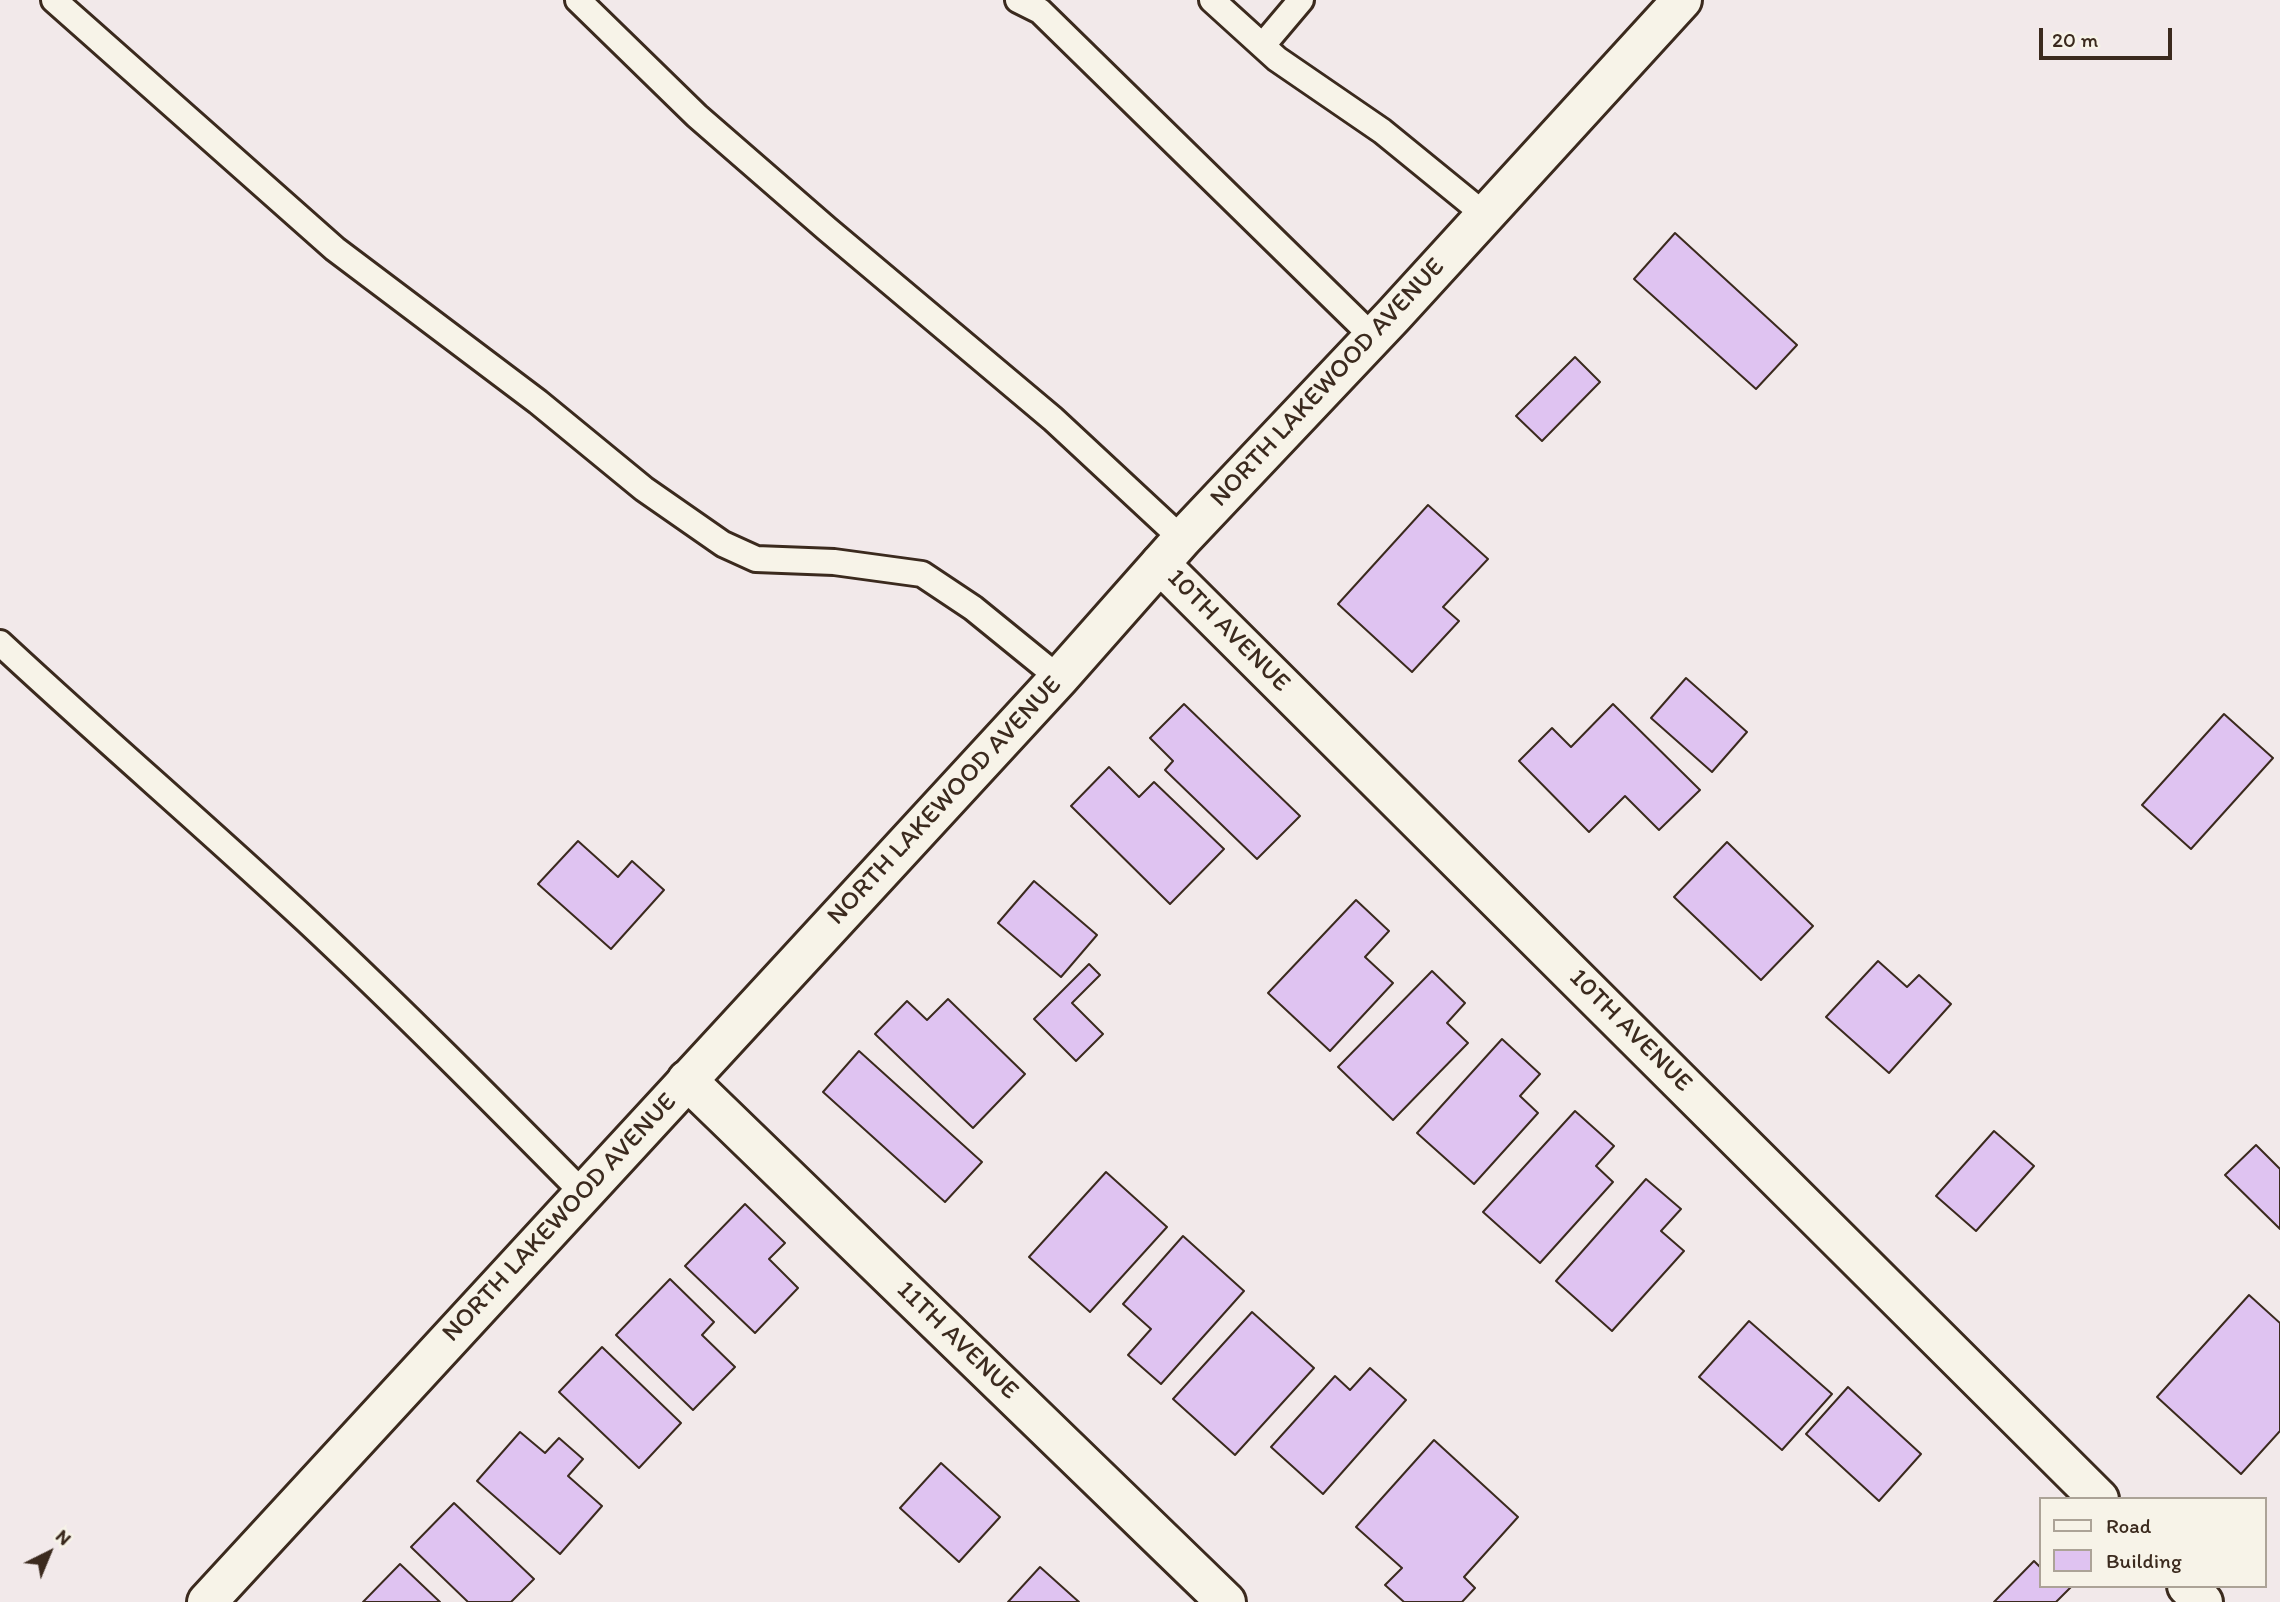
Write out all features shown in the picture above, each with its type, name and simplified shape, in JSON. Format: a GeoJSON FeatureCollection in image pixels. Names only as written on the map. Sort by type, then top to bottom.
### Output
{"type":"FeatureCollection","features":[{"type":"Feature","properties":{"kind":"street","name":"NORTH LAKEWOOD AVENUE"},"geometry":{"type":"LineString","coordinates":[[221,1597],[583,1193],[1059,678],[1171,551],[1373,337],[1682,0]]}},
{"type":"Feature","properties":{"kind":"street","name":"10TH AVENUE"},"geometry":{"type":"LineString","coordinates":[[1171,551],[2097,1497]]}},
{"type":"Feature","properties":{"kind":"street","name":"11TH AVENUE"},"geometry":{"type":"LineString","coordinates":[[687,1080],[1226,1602]]}},
{"type":"Feature","properties":{"kind":"street"},"geometry":{"type":"LineString","coordinates":[[2189,1588],[2203,1602]]}},
{"type":"Feature","properties":{"kind":"lane"},"geometry":{"type":"LineString","coordinates":[[54,0],[335,249],[538,401],[644,489],[723,544],[756,559],[834,562],[922,574],[973,608],[1059,678]]}},
{"type":"Feature","properties":{"kind":"lane"},"geometry":{"type":"LineString","coordinates":[[578,0],[697,116],[1053,419],[1171,551]]}},
{"type":"Feature","properties":{"kind":"lane"},"geometry":{"type":"LineString","coordinates":[[1018,0],[1040,11],[1373,337]]}},
{"type":"Feature","properties":{"kind":"lane"},"geometry":{"type":"LineString","coordinates":[[1212,0],[1277,59],[1382,131],[1485,215]]}},
{"type":"Feature","properties":{"kind":"lane"},"geometry":{"type":"LineString","coordinates":[[1263,45],[1301,0]]}},
{"type":"Feature","properties":{"kind":"lane"},"geometry":{"type":"LineString","coordinates":[[0,643],[307,921],[583,1193]]}},
{"type":"Feature","properties":{"kind":"building"},"geometry":{"type":"Polygon","coordinates":[[[1675,233],[1797,345],[1756,389],[1634,279],[1675,233]]]}},
{"type":"Feature","properties":{"kind":"building"},"geometry":{"type":"Polygon","coordinates":[[[1575,357],[1600,382],[1542,441],[1516,416],[1575,357]]]}},
{"type":"Feature","properties":{"kind":"building"},"geometry":{"type":"Polygon","coordinates":[[[1428,505],[1488,559],[1443,607],[1459,621],[1412,672],[1338,604],[1428,505]]]}},
{"type":"Feature","properties":{"kind":"building"},"geometry":{"type":"Polygon","coordinates":[[[1686,678],[1747,732],[1712,772],[1651,718],[1686,678]]]}},
{"type":"Feature","properties":{"kind":"building"},"geometry":{"type":"Polygon","coordinates":[[[1184,704],[1300,816],[1257,859],[1165,770],[1173,761],[1150,738],[1184,704]]]}},
{"type":"Feature","properties":{"kind":"building"},"geometry":{"type":"Polygon","coordinates":[[[1613,704],[1700,790],[1659,830],[1625,796],[1589,832],[1519,761],[1552,728],[1571,747],[1613,704]]]}},
{"type":"Feature","properties":{"kind":"building"},"geometry":{"type":"Polygon","coordinates":[[[2224,714],[2273,758],[2191,849],[2142,805],[2224,714]]]}},
{"type":"Feature","properties":{"kind":"building"},"geometry":{"type":"Polygon","coordinates":[[[1109,767],[1139,797],[1154,782],[1224,849],[1170,904],[1071,806],[1109,767]]]}},
{"type":"Feature","properties":{"kind":"building"},"geometry":{"type":"Polygon","coordinates":[[[578,841],[618,877],[632,861],[664,890],[611,949],[538,884],[578,841]]]}},
{"type":"Feature","properties":{"kind":"building"},"geometry":{"type":"Polygon","coordinates":[[[1727,842],[1813,926],[1761,980],[1674,897],[1727,842]]]}},
{"type":"Feature","properties":{"kind":"building"},"geometry":{"type":"Polygon","coordinates":[[[1034,881],[1097,935],[1061,977],[998,923],[1034,881]]]}},
{"type":"Feature","properties":{"kind":"building"},"geometry":{"type":"Polygon","coordinates":[[[1356,900],[1389,931],[1365,957],[1393,983],[1330,1051],[1268,993],[1356,900]]]}},
{"type":"Feature","properties":{"kind":"building"},"geometry":{"type":"Polygon","coordinates":[[[1878,961],[1907,987],[1919,975],[1951,1004],[1889,1073],[1826,1017],[1878,961]]]}},
{"type":"Feature","properties":{"kind":"building"},"geometry":{"type":"Polygon","coordinates":[[[1089,964],[1100,975],[1072,1003],[1103,1034],[1076,1061],[1034,1019],[1089,964]]]}},
{"type":"Feature","properties":{"kind":"building"},"geometry":{"type":"Polygon","coordinates":[[[1432,971],[1465,1003],[1447,1023],[1468,1043],[1393,1120],[1338,1067],[1432,971]]]}},
{"type":"Feature","properties":{"kind":"building"},"geometry":{"type":"Polygon","coordinates":[[[948,999],[1025,1074],[973,1128],[875,1034],[907,1001],[927,1020],[948,999]]]}},
{"type":"Feature","properties":{"kind":"building"},"geometry":{"type":"Polygon","coordinates":[[[1502,1039],[1540,1074],[1520,1096],[1538,1113],[1474,1184],[1417,1133],[1502,1039]]]}},
{"type":"Feature","properties":{"kind":"building"},"geometry":{"type":"Polygon","coordinates":[[[859,1051],[982,1162],[945,1202],[823,1092],[859,1051]]]}},
{"type":"Feature","properties":{"kind":"building"},"geometry":{"type":"Polygon","coordinates":[[[1575,1111],[1614,1146],[1596,1166],[1613,1182],[1540,1263],[1483,1212],[1575,1111]]]}},
{"type":"Feature","properties":{"kind":"building"},"geometry":{"type":"Polygon","coordinates":[[[1994,1131],[2034,1166],[1976,1231],[1936,1196],[1994,1131]]]}},
{"type":"Feature","properties":{"kind":"building"},"geometry":{"type":"Polygon","coordinates":[[[2256,1145],[2280,1169],[2280,1229],[2225,1175],[2256,1145]]]}},
{"type":"Feature","properties":{"kind":"building"},"geometry":{"type":"Polygon","coordinates":[[[1106,1172],[1167,1227],[1090,1312],[1029,1257],[1106,1172]]]}},
{"type":"Feature","properties":{"kind":"building"},"geometry":{"type":"Polygon","coordinates":[[[1646,1179],[1681,1209],[1661,1231],[1684,1251],[1612,1331],[1556,1281],[1646,1179]]]}},
{"type":"Feature","properties":{"kind":"building"},"geometry":{"type":"Polygon","coordinates":[[[745,1204],[785,1243],[769,1259],[798,1288],[755,1333],[685,1266],[745,1204]]]}},
{"type":"Feature","properties":{"kind":"building"},"geometry":{"type":"Polygon","coordinates":[[[1183,1236],[1244,1291],[1161,1384],[1128,1355],[1151,1329],[1123,1304],[1183,1236]]]}},
{"type":"Feature","properties":{"kind":"building"},"geometry":{"type":"Polygon","coordinates":[[[670,1279],[714,1322],[702,1335],[735,1367],[693,1410],[616,1335],[670,1279]]]}},
{"type":"Feature","properties":{"kind":"building"},"geometry":{"type":"Polygon","coordinates":[[[2249,1295],[2280,1323],[2280,1431],[2241,1474],[2157,1397],[2249,1295]]]}},
{"type":"Feature","properties":{"kind":"building"},"geometry":{"type":"Polygon","coordinates":[[[1252,1312],[1314,1368],[1235,1455],[1173,1399],[1252,1312]]]}},
{"type":"Feature","properties":{"kind":"building"},"geometry":{"type":"Polygon","coordinates":[[[1749,1321],[1832,1394],[1782,1450],[1699,1377],[1749,1321]]]}},
{"type":"Feature","properties":{"kind":"building"},"geometry":{"type":"Polygon","coordinates":[[[602,1347],[681,1423],[639,1468],[559,1392],[602,1347]]]}},
{"type":"Feature","properties":{"kind":"building"},"geometry":{"type":"Polygon","coordinates":[[[1370,1368],[1406,1400],[1323,1494],[1271,1447],[1335,1376],[1350,1390],[1370,1368]]]}},
{"type":"Feature","properties":{"kind":"building"},"geometry":{"type":"Polygon","coordinates":[[[1848,1387],[1921,1454],[1879,1501],[1806,1434],[1848,1387]]]}},
{"type":"Feature","properties":{"kind":"building"},"geometry":{"type":"Polygon","coordinates":[[[520,1432],[545,1453],[559,1438],[583,1459],[568,1476],[602,1506],[560,1554],[477,1481],[520,1432]]]}},
{"type":"Feature","properties":{"kind":"building"},"geometry":{"type":"Polygon","coordinates":[[[1434,1440],[1518,1517],[1464,1577],[1475,1588],[1462,1602],[1404,1602],[1385,1585],[1402,1568],[1356,1527],[1434,1440]]]}},
{"type":"Feature","properties":{"kind":"building"},"geometry":{"type":"Polygon","coordinates":[[[941,1463],[1000,1517],[959,1562],[900,1508],[941,1463]]]}},
{"type":"Feature","properties":{"kind":"building"},"geometry":{"type":"Polygon","coordinates":[[[454,1503],[534,1579],[511,1602],[468,1602],[411,1547],[454,1503]]]}},
{"type":"Feature","properties":{"kind":"building"},"geometry":{"type":"Polygon","coordinates":[[[2034,1561],[2038,1565],[2038,1588],[2070,1588],[2056,1602],[1994,1602],[2034,1561]]]}},
{"type":"Feature","properties":{"kind":"building"},"geometry":{"type":"Polygon","coordinates":[[[400,1564],[440,1602],[363,1602],[400,1564]]]}},
{"type":"Feature","properties":{"kind":"building"},"geometry":{"type":"Polygon","coordinates":[[[1040,1567],[1079,1602],[1008,1602],[1040,1567]]]}}]}
